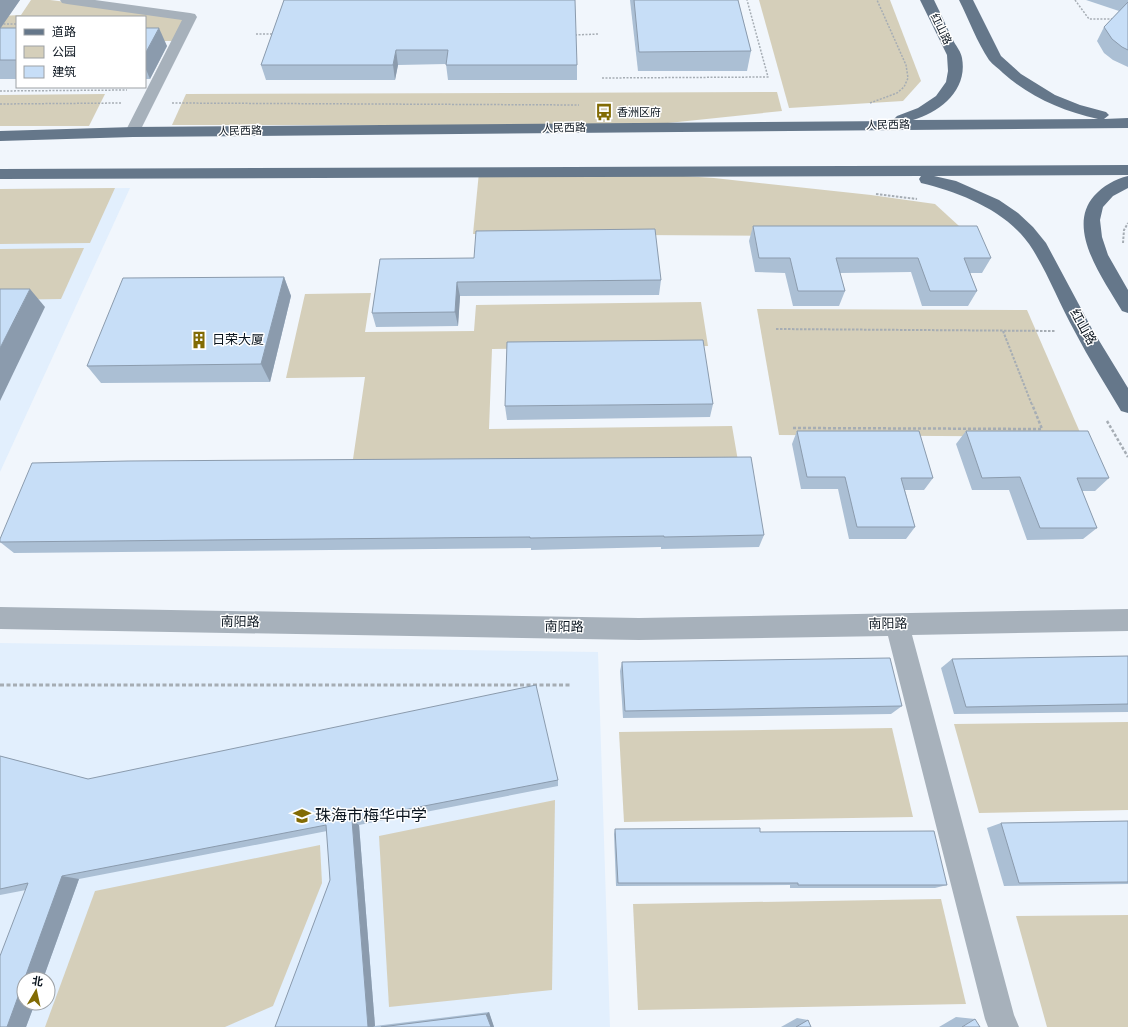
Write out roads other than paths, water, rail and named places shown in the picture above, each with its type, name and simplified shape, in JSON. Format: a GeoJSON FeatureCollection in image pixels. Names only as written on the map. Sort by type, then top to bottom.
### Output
{"type":"FeatureCollection","features":[{"type":"Feature","properties":{"kind":"main road","name":"红山路"},"geometry":{"type":"LineString","coordinates":[[863,125],[910,117],[927,110],[938,103],[947,93],[955,74],[955,58],[927,0]]}},
{"type":"Feature","properties":{"kind":"main road"},"geometry":{"type":"LineString","coordinates":[[966,0],[996,59],[1023,83],[1046,97],[1085,112],[1128,119]]}},
{"type":"Feature","properties":{"kind":"main road","name":"人民西路"},"geometry":{"type":"LineString","coordinates":[[0,136],[133,132],[1128,123]]}},
{"type":"Feature","properties":{"kind":"main road"},"geometry":{"type":"LineString","coordinates":[[0,174],[1128,170]]}},
{"type":"Feature","properties":{"kind":"main road","name":"红山路"},"geometry":{"type":"LineString","coordinates":[[882,172],[907,175],[950,185],[993,204],[1012,217],[1040,247],[1084,332],[1128,405]]}},
{"type":"Feature","properties":{"kind":"main road"},"geometry":{"type":"LineString","coordinates":[[1128,181],[1116,186],[1102,195],[1094,206],[1091,220],[1096,248],[1128,306]]}},
{"type":"Feature","properties":{"kind":"lane"},"geometry":{"type":"LineString","coordinates":[[67,0],[190,18],[133,132]]}},
{"type":"Feature","properties":{"kind":"lane","name":"南阳路"},"geometry":{"type":"LineString","coordinates":[[0,618],[639,628],[1128,620]]}},
{"type":"Feature","properties":{"kind":"lane"},"geometry":{"type":"LineString","coordinates":[[897,624],[1000,1019],[1004,1027]]}},
{"type":"Feature","properties":{"kind":"place","name":"香洲区府"},"geometry":{"type":"Point","coordinates":[604,112]}},
{"type":"Feature","properties":{"kind":"place","name":"日荣大厦"},"geometry":{"type":"Point","coordinates":[199,340]}},
{"type":"Feature","properties":{"kind":"place","name":"珠海市梅华中学"},"geometry":{"type":"Point","coordinates":[302,816]}}]}
